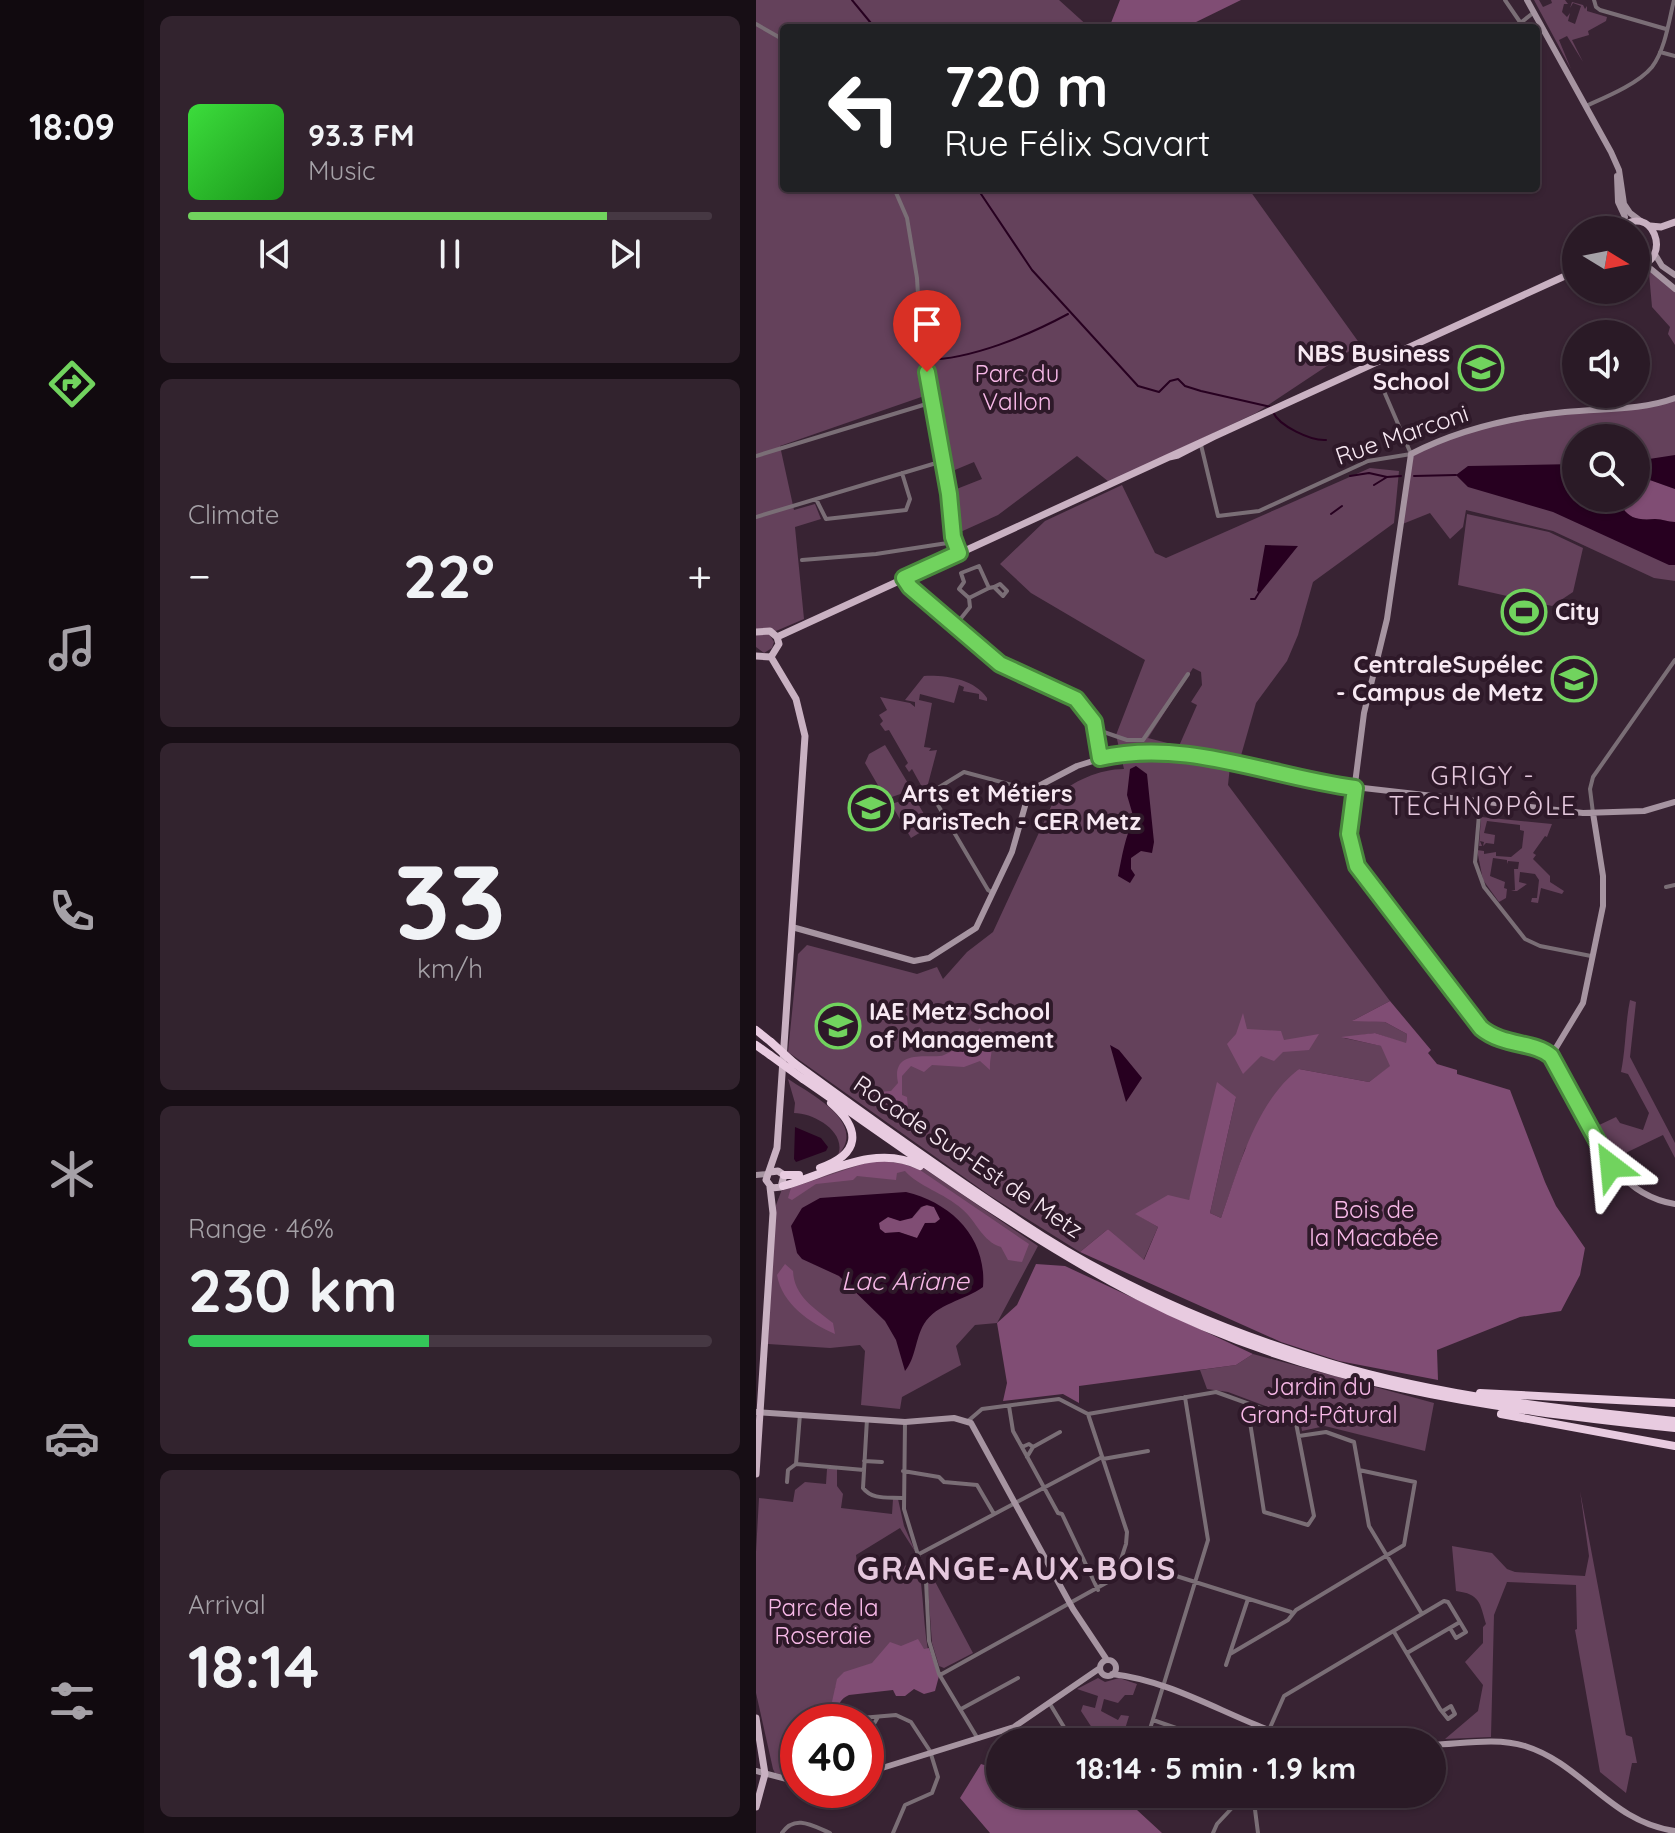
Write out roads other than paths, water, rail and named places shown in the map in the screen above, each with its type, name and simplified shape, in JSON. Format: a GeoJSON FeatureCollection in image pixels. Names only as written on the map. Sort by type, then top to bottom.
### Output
{"type":"FeatureCollection","features":[{"type":"Feature","properties":{"kind":"highway","name":"Rocade Sud-Est de Metz"},"geometry":{"type":"LineString","coordinates":[[756,1033],[806,1076],[965,1192],[1054,1250],[1141,1298],[1227,1335],[1328,1371],[1415,1393],[1511,1410],[1675,1428]]}},
{"type":"Feature","properties":{"kind":"highway","name":"Rocade Sud-Est de Metz"},"geometry":{"type":"LineString","coordinates":[[756,1045],[771,1048],[794,1063],[806,1076],[1023,1224],[1144,1291],[1229,1329],[1330,1364],[1427,1387],[1518,1404],[1675,1421]]}},
{"type":"Feature","properties":{"kind":"highway"},"geometry":{"type":"LineString","coordinates":[[783,1174],[793,1177],[839,1160],[853,1141],[852,1130],[842,1113],[806,1076]]}},
{"type":"Feature","properties":{"kind":"highway"},"geometry":{"type":"LineString","coordinates":[[782,1187],[866,1159],[885,1156],[916,1163],[965,1192]]}},
{"type":"Feature","properties":{"kind":"highway"},"geometry":{"type":"LineString","coordinates":[[1427,1387],[1510,1396],[1675,1403]]}},
{"type":"Feature","properties":{"kind":"highway"},"geometry":{"type":"LineString","coordinates":[[1415,1393],[1456,1405],[1675,1446]]}},
{"type":"Feature","properties":{"kind":"main road"},"geometry":{"type":"LineString","coordinates":[[1650,226],[1675,224]]}},
{"type":"Feature","properties":{"kind":"main road"},"geometry":{"type":"LineString","coordinates":[[1650,261],[1656,256],[1664,233],[1675,224]]}},
{"type":"Feature","properties":{"kind":"main road"},"geometry":{"type":"LineString","coordinates":[[1650,226],[1659,243]]}},
{"type":"Feature","properties":{"kind":"main road"},"geometry":{"type":"LineString","coordinates":[[777,637],[1562,277]]}},
{"type":"Feature","properties":{"kind":"main road"},"geometry":{"type":"LineString","coordinates":[[1169,457],[1201,445],[1219,434]]}},
{"type":"Feature","properties":{"kind":"main road"},"geometry":{"type":"LineString","coordinates":[[757,630],[770,631],[777,637],[778,648],[771,657]]}},
{"type":"Feature","properties":{"kind":"main road"},"geometry":{"type":"LineString","coordinates":[[756,656],[771,657]]}},
{"type":"Feature","properties":{"kind":"main road"},"geometry":{"type":"LineString","coordinates":[[756,1474],[773,1213],[769,1173],[777,1148],[801,807],[803,721],[796,699],[771,657]]}},
{"type":"Feature","properties":{"kind":"main road"},"geometry":{"type":"LineString","coordinates":[[773,1213],[783,1174],[777,1148]]}},
{"type":"Feature","properties":{"kind":"main road"},"geometry":{"type":"LineString","coordinates":[[769,1173],[783,1174]]}},
{"type":"Feature","properties":{"kind":"main road"},"geometry":{"type":"LineString","coordinates":[[769,1186],[782,1187]]}},
{"type":"Feature","properties":{"kind":"main road"},"geometry":{"type":"LineString","coordinates":[[756,1718],[765,1774],[756,1807]]}},
{"type":"Feature","properties":{"kind":"street"},"geometry":{"type":"LineString","coordinates":[[1505,0],[1520,22],[1533,13]]}},
{"type":"Feature","properties":{"kind":"street"},"geometry":{"type":"LineString","coordinates":[[1527,0],[1539,24]]}},
{"type":"Feature","properties":{"kind":"street"},"geometry":{"type":"LineString","coordinates":[[1594,0],[1598,9],[1666,29]]}},
{"type":"Feature","properties":{"kind":"street"},"geometry":{"type":"LineString","coordinates":[[1586,106],[1647,72],[1660,52],[1674,0]]}},
{"type":"Feature","properties":{"kind":"street"},"geometry":{"type":"LineString","coordinates":[[756,24],[780,38]]}},
{"type":"Feature","properties":{"kind":"street"},"geometry":{"type":"LineString","coordinates":[[1540,25],[1615,161],[1624,204],[1634,216]]}},
{"type":"Feature","properties":{"kind":"street"},"geometry":{"type":"LineString","coordinates":[[1660,52],[1675,56]]}},
{"type":"Feature","properties":{"kind":"street"},"geometry":{"type":"LineString","coordinates":[[1615,161],[1618,202],[1625,216]]}},
{"type":"Feature","properties":{"kind":"street"},"geometry":{"type":"LineString","coordinates":[[896,192],[907,218],[917,278],[922,362],[933,402],[954,542],[959,553]]}},
{"type":"Feature","properties":{"kind":"street"},"geometry":{"type":"LineString","coordinates":[[1656,256],[1662,266],[1675,275]]}},
{"type":"Feature","properties":{"kind":"street"},"geometry":{"type":"LineString","coordinates":[[1650,269],[1675,289]]}},
{"type":"Feature","properties":{"kind":"street"},"geometry":{"type":"LineString","coordinates":[[1383,389],[1411,454],[1387,619],[1364,713],[1349,838],[1353,856],[1363,876],[1481,1028],[1502,1042],[1544,1050],[1551,1056],[1611,1166],[1649,1197],[1675,1204]]}},
{"type":"Feature","properties":{"kind":"street","name":"Rue Marconi"},"geometry":{"type":"LineString","coordinates":[[1201,445],[1218,516],[1225,516],[1259,511],[1368,461],[1411,454],[1465,432],[1566,411],[1633,408],[1675,398]]}},
{"type":"Feature","properties":{"kind":"street"},"geometry":{"type":"LineString","coordinates":[[756,456],[933,402]]}},
{"type":"Feature","properties":{"kind":"street"},"geometry":{"type":"LineString","coordinates":[[756,517],[943,461]]}},
{"type":"Feature","properties":{"kind":"street"},"geometry":{"type":"LineString","coordinates":[[816,499],[826,519],[906,510],[910,499],[902,473]]}},
{"type":"Feature","properties":{"kind":"street"},"geometry":{"type":"LineString","coordinates":[[802,560],[876,554],[954,542]]}},
{"type":"Feature","properties":{"kind":"street"},"geometry":{"type":"LineString","coordinates":[[954,627],[970,607],[969,598],[959,589],[964,582],[961,573],[979,566],[991,588],[969,598]]}},
{"type":"Feature","properties":{"kind":"street"},"geometry":{"type":"LineString","coordinates":[[904,578],[954,627],[1000,664],[1076,699],[1092,719],[1100,758]]}},
{"type":"Feature","properties":{"kind":"street"},"geometry":{"type":"LineString","coordinates":[[1551,1056],[1583,1003],[1604,895],[1590,789],[1593,777],[1675,660]]}},
{"type":"Feature","properties":{"kind":"street"},"geometry":{"type":"LineString","coordinates":[[1095,729],[1103,729],[1127,740],[1143,740],[1188,674]]}},
{"type":"Feature","properties":{"kind":"street"},"geometry":{"type":"LineString","coordinates":[[792,927],[919,962],[972,933],[1012,852],[1029,793],[1067,770],[1125,753],[1193,754],[1305,780],[1480,803],[1593,813],[1644,811],[1675,802]]}},
{"type":"Feature","properties":{"kind":"street"},"geometry":{"type":"LineString","coordinates":[[994,893],[974,866],[932,795],[933,791],[964,772],[1020,787],[1029,793]]}},
{"type":"Feature","properties":{"kind":"street"},"geometry":{"type":"LineString","coordinates":[[1480,803],[1475,862],[1481,882],[1498,907],[1519,934],[1531,942],[1594,956]]}},
{"type":"Feature","properties":{"kind":"street"},"geometry":{"type":"LineString","coordinates":[[1666,887],[1675,885]]}},
{"type":"Feature","properties":{"kind":"street"},"geometry":{"type":"LineString","coordinates":[[1544,1050],[1561,1039]]}},
{"type":"Feature","properties":{"kind":"street"},"geometry":{"type":"LineString","coordinates":[[756,1177],[769,1173]]}},
{"type":"Feature","properties":{"kind":"street"},"geometry":{"type":"LineString","coordinates":[[756,1177],[769,1186]]}},
{"type":"Feature","properties":{"kind":"street"},"geometry":{"type":"LineString","coordinates":[[968,1421],[982,1409],[1059,1399],[1088,1414],[1216,1392],[1247,1403],[1294,1420],[1314,1516],[1310,1524],[1305,1526],[1268,1515],[1262,1508],[1247,1403]]}},
{"type":"Feature","properties":{"kind":"street"},"geometry":{"type":"LineString","coordinates":[[1150,1728],[1208,1540],[1185,1397]]}},
{"type":"Feature","properties":{"kind":"street"},"geometry":{"type":"LineString","coordinates":[[1009,1406],[1013,1431],[1058,1513],[1062,1514],[1098,1590]]}},
{"type":"Feature","properties":{"kind":"street"},"geometry":{"type":"LineString","coordinates":[[758,1412],[905,1422],[954,1418],[968,1421],[976,1429],[1103,1666],[1263,1728]]}},
{"type":"Feature","properties":{"kind":"street"},"geometry":{"type":"LineString","coordinates":[[796,1464],[800,1414]]}},
{"type":"Feature","properties":{"kind":"street"},"geometry":{"type":"LineString","coordinates":[[940,1675],[1114,1580],[1127,1532],[1088,1414]]}},
{"type":"Feature","properties":{"kind":"street"},"geometry":{"type":"LineString","coordinates":[[867,1419],[863,1488],[867,1494],[902,1498]]}},
{"type":"Feature","properties":{"kind":"street"},"geometry":{"type":"LineString","coordinates":[[905,1422],[902,1498],[906,1521],[926,1581],[929,1641],[940,1675],[978,1739]]}},
{"type":"Feature","properties":{"kind":"street"},"geometry":{"type":"LineString","coordinates":[[1027,1457],[1033,1447],[1060,1432]]}},
{"type":"Feature","properties":{"kind":"street"},"geometry":{"type":"LineString","coordinates":[[1299,1436],[1326,1432],[1354,1442],[1369,1526],[1422,1614]]}},
{"type":"Feature","properties":{"kind":"street"},"geometry":{"type":"LineString","coordinates":[[1022,1448],[1029,1444],[1033,1447]]}},
{"type":"Feature","properties":{"kind":"street"},"geometry":{"type":"LineString","coordinates":[[919,1554],[1102,1458],[1148,1451]]}},
{"type":"Feature","properties":{"kind":"street"},"geometry":{"type":"LineString","coordinates":[[864,1461],[882,1462]]}},
{"type":"Feature","properties":{"kind":"street"},"geometry":{"type":"LineString","coordinates":[[787,1482],[788,1470],[796,1464],[864,1470]]}},
{"type":"Feature","properties":{"kind":"street"},"geometry":{"type":"LineString","coordinates":[[1230,1654],[1288,1620],[1292,1612],[1404,1545],[1415,1482],[1359,1470]]}},
{"type":"Feature","properties":{"kind":"street"},"geometry":{"type":"LineString","coordinates":[[903,1471],[939,1477],[944,1482],[977,1485],[994,1514]]}},
{"type":"Feature","properties":{"kind":"street"},"geometry":{"type":"LineString","coordinates":[[1122,1559],[1292,1612]]}},
{"type":"Feature","properties":{"kind":"street"},"geometry":{"type":"LineString","coordinates":[[1226,1665],[1248,1599]]}},
{"type":"Feature","properties":{"kind":"street"},"geometry":{"type":"LineString","coordinates":[[1271,1728],[1284,1696],[1446,1601],[1466,1632],[1456,1638],[1450,1628]]}},
{"type":"Feature","properties":{"kind":"street"},"geometry":{"type":"LineString","coordinates":[[1407,1653],[1460,1622]]}},
{"type":"Feature","properties":{"kind":"street"},"geometry":{"type":"LineString","coordinates":[[1394,1631],[1443,1711]]}},
{"type":"Feature","properties":{"kind":"street"},"geometry":{"type":"LineString","coordinates":[[1103,1666],[1114,1670]]}},
{"type":"Feature","properties":{"kind":"street"},"geometry":{"type":"LineString","coordinates":[[884,1767],[1022,1723],[1103,1666]]}},
{"type":"Feature","properties":{"kind":"street"},"geometry":{"type":"LineString","coordinates":[[960,1709],[1018,1678]]}},
{"type":"Feature","properties":{"kind":"street"},"geometry":{"type":"LineString","coordinates":[[1050,1704],[1064,1728]]}},
{"type":"Feature","properties":{"kind":"street"},"geometry":{"type":"LineString","coordinates":[[884,1716],[896,1715],[911,1722],[931,1753],[938,1781],[930,1795],[905,1805],[893,1833]]}},
{"type":"Feature","properties":{"kind":"street"},"geometry":{"type":"LineString","coordinates":[[1153,1720],[1176,1728]]}},
{"type":"Feature","properties":{"kind":"street"},"geometry":{"type":"LineString","coordinates":[[1446,1744],[1497,1742],[1528,1747],[1559,1762],[1621,1812],[1652,1830],[1675,1831]]}},
{"type":"Feature","properties":{"kind":"street"},"geometry":{"type":"LineString","coordinates":[[756,1771],[780,1778]]}},
{"type":"Feature","properties":{"kind":"street"},"geometry":{"type":"LineString","coordinates":[[1213,1833],[1232,1808]]}},
{"type":"Feature","properties":{"kind":"street"},"geometry":{"type":"LineString","coordinates":[[1255,1808],[1258,1833]]}},
{"type":"Feature","properties":{"kind":"street"},"geometry":{"type":"LineString","coordinates":[[784,1832],[798,1821],[830,1833]]}},
{"type":"Feature","properties":{"kind":"water"},"geometry":{"type":"Polygon","coordinates":[[[1675,455],[1675,489],[1650,480],[1650,459],[1675,455]]]}},
{"type":"Feature","properties":{"kind":"water"},"geometry":{"type":"Polygon","coordinates":[[[1562,464],[1562,512],[1627,512],[1642,519],[1675,522],[1675,565],[1553,512],[1468,487],[1456,475],[1468,466],[1562,464]]]}},
{"type":"Feature","properties":{"kind":"water"},"geometry":{"type":"Polygon","coordinates":[[[1265,545],[1298,546],[1260,593],[1257,591],[1265,545]]]}},
{"type":"Feature","properties":{"kind":"water"},"geometry":{"type":"Polygon","coordinates":[[[1136,766],[1147,774],[1154,842],[1152,853],[1141,851],[1131,858],[1131,869],[1135,875],[1130,883],[1118,876],[1134,819],[1127,795],[1130,769],[1136,766]]]}},
{"type":"Feature","properties":{"kind":"water"},"geometry":{"type":"Polygon","coordinates":[[[1110,1045],[1119,1050],[1142,1078],[1126,1102],[1110,1045]]]}},
{"type":"Feature","properties":{"kind":"water"},"geometry":{"type":"Polygon","coordinates":[[[795,1127],[821,1138],[828,1147],[826,1151],[796,1162],[795,1127]]]}},
{"type":"Feature","properties":{"kind":"water","name":"Lac Ariane"},"geometry":{"type":"Polygon","coordinates":[[[906,1192],[923,1197],[952,1214],[973,1238],[983,1269],[983,1287],[929,1317],[905,1371],[896,1340],[885,1321],[839,1276],[802,1259],[797,1253],[791,1226],[802,1208],[820,1198],[906,1192]],[[921,1207],[912,1218],[900,1221],[888,1217],[879,1223],[880,1229],[885,1233],[899,1232],[917,1238],[925,1223],[935,1223],[940,1219],[934,1207],[921,1207]]]}},
{"type":"Feature","properties":{"kind":"waterway"},"geometry":{"type":"LineString","coordinates":[[852,0],[872,24]]}},
{"type":"Feature","properties":{"kind":"waterway"},"geometry":{"type":"LineString","coordinates":[[980,192],[1032,270],[1138,386],[1159,392],[1170,381],[1178,379],[1185,386],[1201,391],[1271,407]]}},
{"type":"Feature","properties":{"kind":"waterway"},"geometry":{"type":"LineString","coordinates":[[926,360],[944,359],[999,345],[1068,314]]}},
{"type":"Feature","properties":{"kind":"waterway"},"geometry":{"type":"LineString","coordinates":[[1273,412],[1296,432],[1326,440]]}},
{"type":"Feature","properties":{"kind":"waterway"},"geometry":{"type":"LineString","coordinates":[[1350,476],[1369,473],[1387,477]]}},
{"type":"Feature","properties":{"kind":"waterway"},"geometry":{"type":"LineString","coordinates":[[1414,476],[1456,475]]}},
{"type":"Feature","properties":{"kind":"waterway"},"geometry":{"type":"LineString","coordinates":[[1374,485],[1387,477],[1401,476]]}},
{"type":"Feature","properties":{"kind":"waterway"},"geometry":{"type":"LineString","coordinates":[[1331,514],[1342,506]]}},
{"type":"Feature","properties":{"kind":"waterway"},"geometry":{"type":"LineString","coordinates":[[1251,599],[1255,599],[1260,591]]}},
{"type":"Feature","properties":{"kind":"place","name":"NBS Business School"},"geometry":{"type":"Point","coordinates":[1481,368]}},
{"type":"Feature","properties":{"kind":"place","name":"City"},"geometry":{"type":"Point","coordinates":[1524,612]}},
{"type":"Feature","properties":{"kind":"place","name":"CentraleSupélec - Campus de Metz"},"geometry":{"type":"Point","coordinates":[1574,679]}},
{"type":"Feature","properties":{"kind":"place","name":"Arts et Métiers ParisTech - CER Metz"},"geometry":{"type":"Point","coordinates":[871,808]}},
{"type":"Feature","properties":{"kind":"place","name":"IAE Metz School of Management"},"geometry":{"type":"Point","coordinates":[838,1026]}},
{"type":"Feature","properties":{"kind":"district","name":"GRIGY - TECHNOPÔLE"},"geometry":{"type":"Point","coordinates":[1483,791]}},
{"type":"Feature","properties":{"kind":"district","name":"GRANGE-AUX-BOIS"},"geometry":{"type":"Point","coordinates":[1017,1569]}},
{"type":"Feature","properties":{"kind":"park label","name":"Parc du Vallon"},"geometry":{"type":"Point","coordinates":[1017,388]}},
{"type":"Feature","properties":{"kind":"park label","name":"Bois de la Macabée"},"geometry":{"type":"Point","coordinates":[1374,1224]}},
{"type":"Feature","properties":{"kind":"park label","name":"Jardin du Grand-Pâtural"},"geometry":{"type":"Point","coordinates":[1319,1401]}},
{"type":"Feature","properties":{"kind":"park label","name":"Parc de la Roseraie"},"geometry":{"type":"Point","coordinates":[823,1622]}}]}
